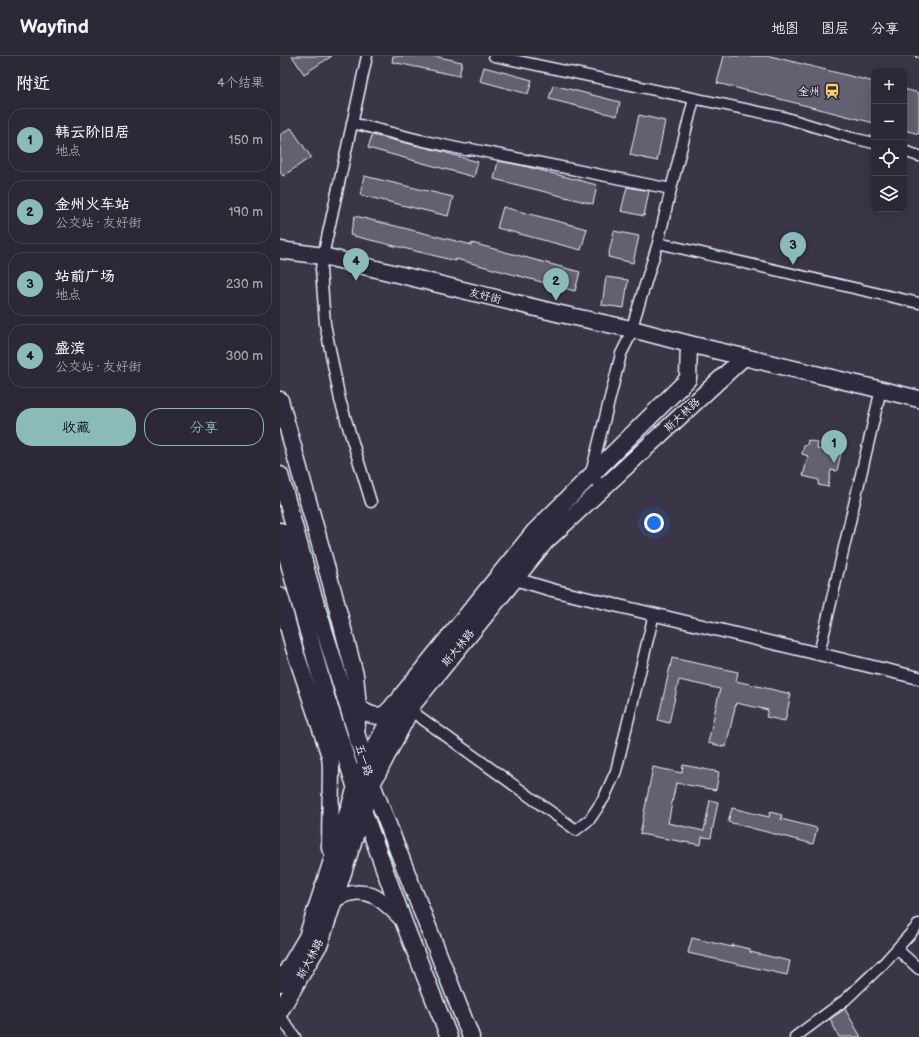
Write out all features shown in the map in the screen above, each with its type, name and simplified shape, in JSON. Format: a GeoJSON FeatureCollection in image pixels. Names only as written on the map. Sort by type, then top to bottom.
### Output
{"type":"FeatureCollection","features":[{"type":"Feature","properties":{"kind":"main road","name":"友好街"},"geometry":{"type":"LineString","coordinates":[[280,250],[323,256],[919,398]]}},
{"type":"Feature","properties":{"kind":"main road","name":"斯大林路"},"geometry":{"type":"LineString","coordinates":[[280,983],[307,937],[355,787],[402,695],[534,532],[688,380],[689,344]]}},
{"type":"Feature","properties":{"kind":"main road","name":"斯大林路"},"geometry":{"type":"LineString","coordinates":[[280,1011],[320,943],[372,784],[414,703],[544,542],[744,357]]}},
{"type":"Feature","properties":{"kind":"main road"},"geometry":{"type":"LineString","coordinates":[[280,400],[355,676],[358,707],[356,735]]}},
{"type":"Feature","properties":{"kind":"main road","name":"五一路"},"geometry":{"type":"LineString","coordinates":[[280,475],[305,593],[344,696],[372,784],[471,1037]]}},
{"type":"Feature","properties":{"kind":"main road"},"geometry":{"type":"LineString","coordinates":[[280,531],[305,593],[325,693],[355,787],[404,924],[449,1037]]}},
{"type":"Feature","properties":{"kind":"main road"},"geometry":{"type":"LineString","coordinates":[[280,596],[294,648],[330,756]]}},
{"type":"Feature","properties":{"kind":"main road"},"geometry":{"type":"LineString","coordinates":[[325,693],[331,768],[330,864]]}},
{"type":"Feature","properties":{"kind":"main road"},"geometry":{"type":"LineString","coordinates":[[344,696],[366,713],[378,716],[386,713],[402,695]]}},
{"type":"Feature","properties":{"kind":"main road"},"geometry":{"type":"LineString","coordinates":[[334,901],[342,895],[352,892],[362,892],[372,895],[391,909],[404,924]]}},
{"type":"Feature","properties":{"kind":"street"},"geometry":{"type":"LineString","coordinates":[[367,56],[321,269],[325,324],[340,400],[371,502]]}},
{"type":"Feature","properties":{"kind":"street"},"geometry":{"type":"LineString","coordinates":[[494,56],[783,117],[871,142]]}},
{"type":"Feature","properties":{"kind":"street"},"geometry":{"type":"LineString","coordinates":[[601,490],[592,468],[621,354],[632,329],[658,243],[694,99]]}},
{"type":"Feature","properties":{"kind":"street"},"geometry":{"type":"LineString","coordinates":[[352,123],[466,150],[472,149],[671,189]]}},
{"type":"Feature","properties":{"kind":"street"},"geometry":{"type":"LineString","coordinates":[[907,152],[919,156]]}},
{"type":"Feature","properties":{"kind":"street"},"geometry":{"type":"LineString","coordinates":[[658,243],[919,303]]}},
{"type":"Feature","properties":{"kind":"street"},"geometry":{"type":"LineString","coordinates":[[819,654],[881,389]]}},
{"type":"Feature","properties":{"kind":"street"},"geometry":{"type":"LineString","coordinates":[[515,579],[552,590],[919,678]]}},
{"type":"Feature","properties":{"kind":"street"},"geometry":{"type":"LineString","coordinates":[[410,710],[576,830],[590,818],[604,798],[616,771],[654,614]]}},
{"type":"Feature","properties":{"kind":"street"},"geometry":{"type":"LineString","coordinates":[[795,1037],[845,1000],[885,962],[919,924]]}},
{"type":"Feature","properties":{"kind":"street"},"geometry":{"type":"LineString","coordinates":[[897,949],[919,969]]}},
{"type":"Feature","properties":{"kind":"street"},"geometry":{"type":"LineString","coordinates":[[280,1016],[294,1037]]}},
{"type":"Feature","properties":{"kind":"building"},"geometry":{"type":"Polygon","coordinates":[[[292,56],[332,56],[304,74],[292,56]]]}},
{"type":"Feature","properties":{"kind":"building"},"geometry":{"type":"Polygon","coordinates":[[[393,56],[434,56],[462,62],[459,76],[392,62],[393,56]]]}},
{"type":"Feature","properties":{"kind":"building"},"geometry":{"type":"Polygon","coordinates":[[[724,56],[770,56],[871,81],[871,122],[717,83],[724,56]]]}},
{"type":"Feature","properties":{"kind":"building"},"geometry":{"type":"Polygon","coordinates":[[[484,67],[532,80],[528,94],[480,81],[484,67]]]}},
{"type":"Feature","properties":{"kind":"building"},"geometry":{"type":"Polygon","coordinates":[[[553,85],[620,102],[617,116],[549,99],[553,85]]]}},
{"type":"Feature","properties":{"kind":"building"},"geometry":{"type":"Polygon","coordinates":[[[907,90],[919,93],[919,134],[907,131],[907,90]]]}},
{"type":"Feature","properties":{"kind":"building"},"geometry":{"type":"Polygon","coordinates":[[[639,115],[665,121],[657,161],[630,155],[639,115]]]}},
{"type":"Feature","properties":{"kind":"building"},"geometry":{"type":"Polygon","coordinates":[[[291,128],[311,157],[283,176],[280,172],[280,135],[291,128]]]}},
{"type":"Feature","properties":{"kind":"building"},"geometry":{"type":"Polygon","coordinates":[[[372,135],[440,151],[478,162],[474,177],[368,148],[372,135]]]}},
{"type":"Feature","properties":{"kind":"building"},"geometry":{"type":"Polygon","coordinates":[[[498,161],[524,166],[597,185],[593,204],[494,179],[498,161]]]}},
{"type":"Feature","properties":{"kind":"building"},"geometry":{"type":"Polygon","coordinates":[[[364,176],[453,197],[448,216],[360,195],[364,176]]]}},
{"type":"Feature","properties":{"kind":"building"},"geometry":{"type":"Polygon","coordinates":[[[627,187],[649,191],[644,216],[621,211],[627,187]]]}},
{"type":"Feature","properties":{"kind":"building"},"geometry":{"type":"Polygon","coordinates":[[[503,207],[587,229],[581,250],[497,228],[503,207]]]}},
{"type":"Feature","properties":{"kind":"building"},"geometry":{"type":"Polygon","coordinates":[[[355,216],[472,245],[472,243],[580,272],[575,291],[456,259],[456,261],[350,235],[355,216]]]}},
{"type":"Feature","properties":{"kind":"building"},"geometry":{"type":"Polygon","coordinates":[[[614,231],[639,236],[633,263],[608,257],[614,231]]]}},
{"type":"Feature","properties":{"kind":"building"},"geometry":{"type":"Polygon","coordinates":[[[606,277],[628,280],[624,308],[602,305],[606,277]]]}},
{"type":"Feature","properties":{"kind":"building"},"geometry":{"type":"Polygon","coordinates":[[[808,440],[818,443],[817,449],[841,453],[837,471],[831,470],[828,487],[818,485],[819,480],[803,476],[808,456],[802,454],[804,446],[807,445],[808,440]]]}},
{"type":"Feature","properties":{"kind":"building"},"geometry":{"type":"Polygon","coordinates":[[[672,658],[738,672],[736,681],[791,694],[785,721],[766,717],[768,710],[736,703],[726,747],[708,743],[720,689],[679,680],[669,723],[658,720],[672,658]]]}},
{"type":"Feature","properties":{"kind":"building"},"geometry":{"type":"Polygon","coordinates":[[[683,765],[719,772],[716,790],[676,783],[668,823],[704,831],[710,800],[718,802],[711,838],[702,837],[701,845],[640,834],[653,767],[682,773],[683,765]]]}},
{"type":"Feature","properties":{"kind":"building"},"geometry":{"type":"Polygon","coordinates":[[[732,808],[769,817],[770,812],[782,815],[781,819],[817,828],[813,844],[728,822],[732,808]]]}},
{"type":"Feature","properties":{"kind":"building"},"geometry":{"type":"Polygon","coordinates":[[[692,938],[732,947],[732,945],[750,949],[750,952],[790,961],[787,975],[688,953],[692,938]]]}},
{"type":"Feature","properties":{"kind":"building"},"geometry":{"type":"Polygon","coordinates":[[[845,1009],[861,1037],[839,1037],[830,1019],[845,1009]]]}},
{"type":"Feature","properties":{"kind":"place","name":"金州"},"geometry":{"type":"Point","coordinates":[832,91]}},
{"type":"Feature","properties":{"kind":"place","name":"站前广场"},"geometry":{"type":"Point","coordinates":[793,265]}},
{"type":"Feature","properties":{"kind":"place","name":"盛滨"},"geometry":{"type":"Point","coordinates":[356,281]}},
{"type":"Feature","properties":{"kind":"place","name":"金州火车站"},"geometry":{"type":"Point","coordinates":[556,301]}},
{"type":"Feature","properties":{"kind":"place","name":"韩云阶旧居"},"geometry":{"type":"Point","coordinates":[834,463]}}]}
